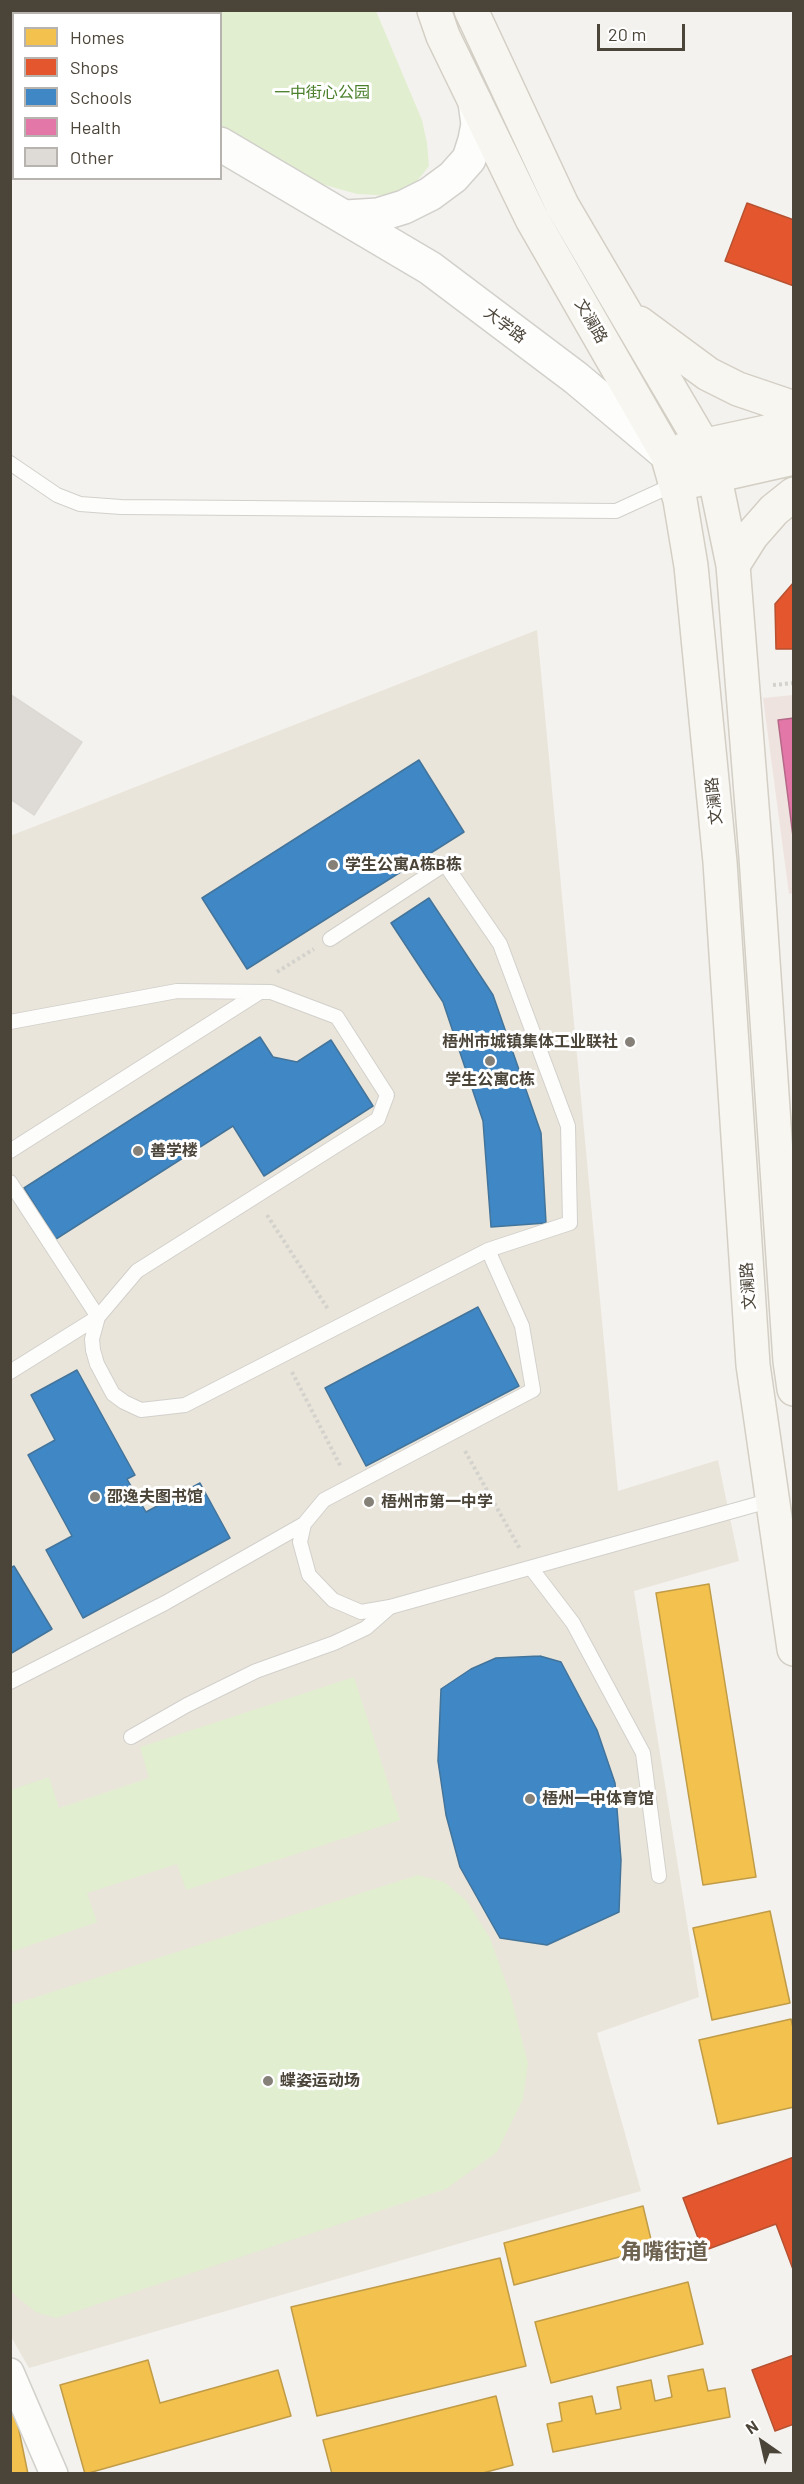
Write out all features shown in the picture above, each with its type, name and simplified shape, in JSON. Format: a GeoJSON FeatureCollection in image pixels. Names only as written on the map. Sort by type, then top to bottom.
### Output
{"type":"FeatureCollection","features":[{"type":"Feature","properties":{"kind":"main road","name":"文澜路"},"geometry":{"type":"LineString","coordinates":[[435,10],[443,36],[532,219],[671,469],[691,566],[718,850],[753,1365],[794,1649]]}},
{"type":"Feature","properties":{"kind":"main road","name":"文澜路"},"geometry":{"type":"LineString","coordinates":[[471,10],[562,205],[703,445],[717,488],[733,565],[756,857],[790,1361],[794,1389]]}},
{"type":"Feature","properties":{"kind":"main road"},"geometry":{"type":"LineString","coordinates":[[622,310],[670,348],[708,374],[738,389],[794,408]]}},
{"type":"Feature","properties":{"kind":"main road"},"geometry":{"type":"LineString","coordinates":[[671,469],[703,445],[794,426]]}},
{"type":"Feature","properties":{"kind":"main road"},"geometry":{"type":"LineString","coordinates":[[671,469],[712,476],[794,458]]}},
{"type":"Feature","properties":{"kind":"main road"},"geometry":{"type":"LineString","coordinates":[[733,565],[752,535],[774,510],[794,494]]}},
{"type":"Feature","properties":{"kind":"street"},"geometry":{"type":"LineString","coordinates":[[346,217],[378,215],[404,207],[430,194],[453,177],[469,159],[475,140],[478,124],[476,102]]}},
{"type":"Feature","properties":{"kind":"street","name":"大学路"},"geometry":{"type":"LineString","coordinates":[[222,145],[430,268],[576,378],[671,469]]}},
{"type":"Feature","properties":{"kind":"street"},"geometry":{"type":"LineString","coordinates":[[10,2372],[54,2474]]}},
{"type":"Feature","properties":{"kind":"lane"},"geometry":{"type":"LineString","coordinates":[[10,463],[57,495],[80,504],[121,507],[616,511],[671,469]]}},
{"type":"Feature","properties":{"kind":"lane"},"geometry":{"type":"LineString","coordinates":[[10,1182],[98,1317],[92,1339],[97,1364],[113,1394],[141,1410],[184,1405],[488,1250],[570,1222],[568,1126],[500,944],[445,864],[330,939]]}},
{"type":"Feature","properties":{"kind":"lane"},"geometry":{"type":"LineString","coordinates":[[10,1022],[177,991],[271,992],[337,1017],[387,1095],[378,1119],[137,1271],[98,1317],[10,1372]]}},
{"type":"Feature","properties":{"kind":"lane"},"geometry":{"type":"LineString","coordinates":[[10,1151],[260,992]]}},
{"type":"Feature","properties":{"kind":"lane"},"geometry":{"type":"LineString","coordinates":[[10,1682],[165,1603],[304,1524],[324,1500],[533,1390],[522,1326],[488,1250]]}},
{"type":"Feature","properties":{"kind":"lane"},"geometry":{"type":"LineString","coordinates":[[304,1524],[300,1542],[309,1575],[333,1600],[361,1612],[390,1607],[772,1500]]}},
{"type":"Feature","properties":{"kind":"lane"},"geometry":{"type":"LineString","coordinates":[[531,1568],[573,1623],[643,1753],[659,1876]]}},
{"type":"Feature","properties":{"kind":"lane"},"geometry":{"type":"LineString","coordinates":[[131,1737],[187,1705],[256,1671],[334,1643],[366,1628],[390,1607]]}},
{"type":"Feature","properties":{"kind":"path"},"geometry":{"type":"LineString","coordinates":[[244,992],[330,939]]}},
{"type":"Feature","properties":{"kind":"path"},"geometry":{"type":"LineString","coordinates":[[255,1196],[338,1325]]}},
{"type":"Feature","properties":{"kind":"path"},"geometry":{"type":"LineString","coordinates":[[282,1354],[352,1486]]}},
{"type":"Feature","properties":{"kind":"path"},"geometry":{"type":"LineString","coordinates":[[454,1432],[531,1568]]}},
{"type":"Feature","properties":{"kind":"shaded area","name":"梧州市第一中学"},"geometry":{"type":"Polygon","coordinates":[[[537,630],[618,1491],[718,1460],[739,1561],[634,1591],[699,1997],[597,2033],[641,2191],[29,2368],[10,2335],[10,836],[537,630]]]}},
{"type":"Feature","properties":{"kind":"shaded area"},"geometry":{"type":"Polygon","coordinates":[[[793,695],[793,893],[789,894],[763,698],[793,695]]]}},
{"type":"Feature","properties":{"kind":"green space","name":"一中街心公园"},"geometry":{"type":"Polygon","coordinates":[[[11,10],[376,11],[422,120],[429,166],[414,185],[393,196],[357,194],[325,185],[294,171],[222,131],[222,12],[12,12],[11,10]]]}},
{"type":"Feature","properties":{"kind":"green space"},"geometry":{"type":"Polygon","coordinates":[[[354,1677],[400,1820],[186,1890],[177,1864],[87,1893],[97,1922],[11,1952],[11,1790],[49,1777],[59,1808],[149,1778],[140,1747],[354,1677]]]}},
{"type":"Feature","properties":{"kind":"green space","name":"蝶姿运动场"},"geometry":{"type":"Polygon","coordinates":[[[418,1875],[444,1882],[466,1900],[490,1938],[511,1997],[528,2063],[523,2099],[497,2152],[446,2189],[56,2318],[36,2312],[18,2298],[10,2290],[11,2005],[418,1875]]]}},
{"type":"Feature","properties":{"kind":"building: Homes"},"geometry":{"type":"Polygon","coordinates":[[[709,1584],[756,1877],[703,1885],[656,1593],[709,1584]]]}},
{"type":"Feature","properties":{"kind":"building: Homes"},"geometry":{"type":"Polygon","coordinates":[[[770,1911],[790,2003],[712,2020],[693,1928],[770,1911]]]}},
{"type":"Feature","properties":{"kind":"building: Homes"},"geometry":{"type":"Polygon","coordinates":[[[791,2019],[794,2032],[794,2107],[718,2124],[699,2040],[791,2019]]]}},
{"type":"Feature","properties":{"kind":"building: Homes"},"geometry":{"type":"Polygon","coordinates":[[[643,2206],[653,2248],[514,2285],[504,2243],[643,2206]]]}},
{"type":"Feature","properties":{"kind":"building: Homes"},"geometry":{"type":"Polygon","coordinates":[[[500,2258],[526,2366],[317,2416],[291,2307],[500,2258]]]}},
{"type":"Feature","properties":{"kind":"building: Homes"},"geometry":{"type":"Polygon","coordinates":[[[688,2282],[703,2344],[551,2383],[535,2322],[688,2282]]]}},
{"type":"Feature","properties":{"kind":"building: Homes"},"geometry":{"type":"Polygon","coordinates":[[[148,2360],[160,2403],[278,2370],[291,2416],[85,2474],[60,2385],[148,2360]]]}},
{"type":"Feature","properties":{"kind":"building: Homes"},"geometry":{"type":"Polygon","coordinates":[[[703,2369],[708,2391],[725,2388],[730,2417],[553,2452],[547,2424],[562,2421],[559,2403],[592,2396],[596,2414],[621,2409],[617,2387],[651,2380],[655,2401],[672,2397],[668,2376],[703,2369]]]}},
{"type":"Feature","properties":{"kind":"building: Homes"},"geometry":{"type":"Polygon","coordinates":[[[496,2396],[513,2465],[479,2474],[332,2474],[323,2440],[496,2396]]]}},
{"type":"Feature","properties":{"kind":"building: Homes"},"geometry":{"type":"Polygon","coordinates":[[[15,2411],[28,2474],[10,2474],[10,2412],[15,2411]]]}},
{"type":"Feature","properties":{"kind":"building: Shops"},"geometry":{"type":"Polygon","coordinates":[[[747,203],[794,220],[794,286],[725,261],[747,203]]]}},
{"type":"Feature","properties":{"kind":"building: Shops"},"geometry":{"type":"Polygon","coordinates":[[[794,582],[794,649],[776,649],[775,604],[794,582]]]}},
{"type":"Feature","properties":{"kind":"building: Shops"},"geometry":{"type":"Polygon","coordinates":[[[794,2157],[794,2272],[776,2224],[703,2251],[683,2198],[794,2157]]]}},
{"type":"Feature","properties":{"kind":"building: Shops"},"geometry":{"type":"Polygon","coordinates":[[[794,2355],[794,2424],[775,2431],[752,2370],[794,2355]]]}},
{"type":"Feature","properties":{"kind":"building: Schools","name":"学生公寓A栋B栋"},"geometry":{"type":"Polygon","coordinates":[[[419,760],[464,832],[247,969],[202,898],[419,760]]]}},
{"type":"Feature","properties":{"kind":"building: Schools","name":"学生公寓C栋"},"geometry":{"type":"Polygon","coordinates":[[[429,898],[493,995],[541,1133],[546,1223],[491,1227],[483,1121],[443,1002],[391,923],[429,898]]]}},
{"type":"Feature","properties":{"kind":"building: Schools","name":"善学楼"},"geometry":{"type":"Polygon","coordinates":[[[260,1037],[273,1057],[297,1062],[331,1040],[373,1106],[264,1176],[233,1126],[56,1239],[24,1188],[260,1037]]]}},
{"type":"Feature","properties":{"kind":"building: Schools"},"geometry":{"type":"Polygon","coordinates":[[[478,1307],[519,1386],[366,1466],[325,1388],[478,1307]]]}},
{"type":"Feature","properties":{"kind":"building: Schools","name":"邵逸夫图书馆"},"geometry":{"type":"Polygon","coordinates":[[[77,1370],[135,1475],[127,1479],[146,1512],[200,1483],[230,1538],[83,1618],[46,1550],[72,1536],[28,1455],[55,1440],[31,1395],[77,1370]]]}},
{"type":"Feature","properties":{"kind":"building: Schools"},"geometry":{"type":"Polygon","coordinates":[[[14,1566],[52,1629],[10,1654],[10,1568],[14,1566]]]}},
{"type":"Feature","properties":{"kind":"building: Schools","name":"梧州一中体育馆"},"geometry":{"type":"Polygon","coordinates":[[[540,1656],[561,1662],[597,1730],[615,1783],[621,1860],[619,1912],[547,1945],[500,1938],[460,1867],[446,1815],[438,1761],[441,1689],[471,1669],[496,1658],[540,1656]]]}},
{"type":"Feature","properties":{"kind":"building: Health"},"geometry":{"type":"Polygon","coordinates":[[[794,718],[794,844],[778,720],[794,718]]]}},
{"type":"Feature","properties":{"kind":"building: Other"},"geometry":{"type":"Polygon","coordinates":[[[10,694],[82,742],[34,815],[10,799],[10,694]]]}},
{"type":"Feature","properties":{"kind":"place","name":"学生公寓A栋B栋"},"geometry":{"type":"Point","coordinates":[333,865]}},
{"type":"Feature","properties":{"kind":"place","name":"梧州市城镇集体工业联社"},"geometry":{"type":"Point","coordinates":[630,1042]}},
{"type":"Feature","properties":{"kind":"place","name":"学生公寓C栋"},"geometry":{"type":"Point","coordinates":[490,1061]}},
{"type":"Feature","properties":{"kind":"place","name":"善学楼"},"geometry":{"type":"Point","coordinates":[138,1151]}},
{"type":"Feature","properties":{"kind":"place","name":"邵逸夫图书馆"},"geometry":{"type":"Point","coordinates":[95,1497]}},
{"type":"Feature","properties":{"kind":"place","name":"梧州市第一中学"},"geometry":{"type":"Point","coordinates":[369,1502]}},
{"type":"Feature","properties":{"kind":"place","name":"梧州一中体育馆"},"geometry":{"type":"Point","coordinates":[530,1799]}},
{"type":"Feature","properties":{"kind":"place","name":"蝶姿运动场"},"geometry":{"type":"Point","coordinates":[268,2081]}},
{"type":"Feature","properties":{"kind":"district","name":"角嘴街道"},"geometry":{"type":"Point","coordinates":[664,2252]}}]}
